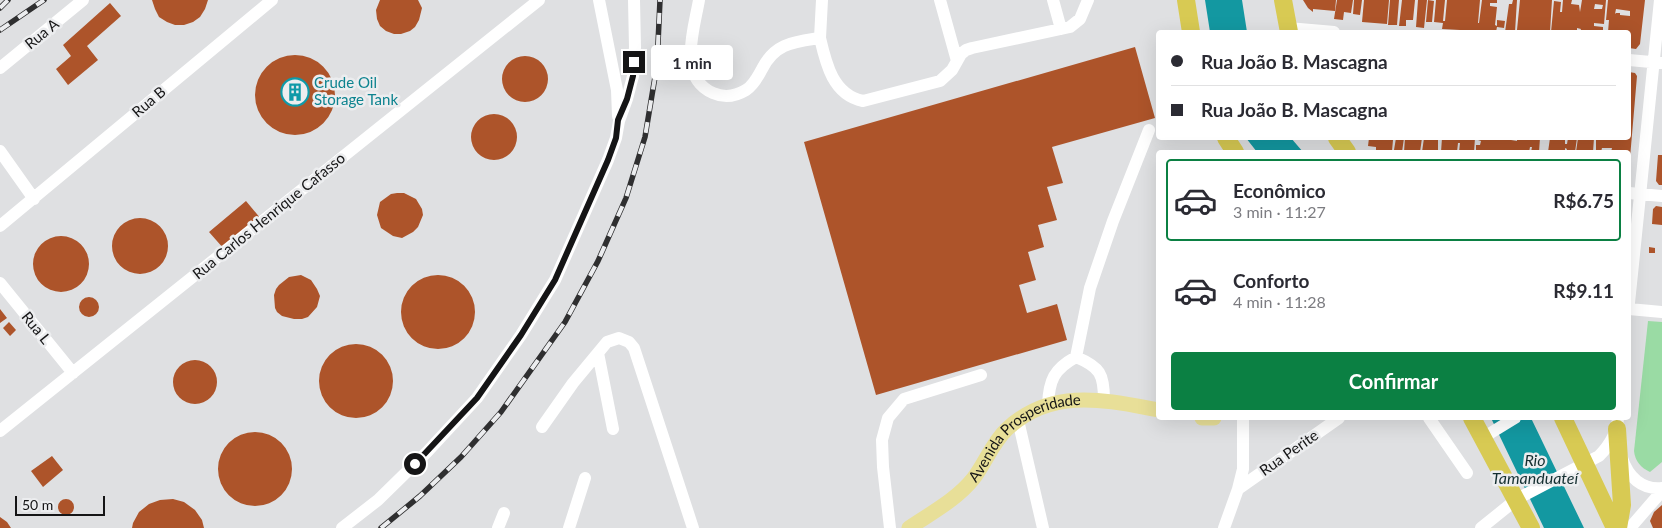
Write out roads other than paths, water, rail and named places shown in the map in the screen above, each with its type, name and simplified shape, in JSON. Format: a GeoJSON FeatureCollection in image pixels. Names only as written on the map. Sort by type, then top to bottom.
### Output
{"type":"FeatureCollection","features":[{"type":"Feature","properties":{"kind":"highway"},"geometry":{"type":"LineString","coordinates":[[1186,0],[1191,30]]}},
{"type":"Feature","properties":{"kind":"highway"},"geometry":{"type":"LineString","coordinates":[[1283,0],[1288,30]]}},
{"type":"Feature","properties":{"kind":"highway"},"geometry":{"type":"LineString","coordinates":[[1339,140],[1346,150]]}},
{"type":"Feature","properties":{"kind":"highway"},"geometry":{"type":"LineString","coordinates":[[1474,420],[1489,433],[1522,497],[1531,528]]}},
{"type":"Feature","properties":{"kind":"highway"},"geometry":{"type":"LineString","coordinates":[[1564,420],[1616,528]]}},
{"type":"Feature","properties":{"kind":"highway"},"geometry":{"type":"LineString","coordinates":[[1616,528],[1622,505],[1618,430]]}},
{"type":"Feature","properties":{"kind":"main road","name":"Avenida Prosperidade"},"geometry":{"type":"LineString","coordinates":[[909,528],[958,494],[973,479],[1006,430],[1031,412],[1067,400],[1104,400],[1156,409]]}},
{"type":"Feature","properties":{"kind":"street","name":"Rua A"},"geometry":{"type":"LineString","coordinates":[[0,68],[83,0]]}},
{"type":"Feature","properties":{"kind":"street","name":"Rua B"},"geometry":{"type":"LineString","coordinates":[[30,202],[272,0]]}},
{"type":"Feature","properties":{"kind":"street","name":"Rua Carlos Henrique Cafasso"},"geometry":{"type":"LineString","coordinates":[[0,431],[539,0]]}},
{"type":"Feature","properties":{"kind":"street"},"geometry":{"type":"LineString","coordinates":[[342,528],[378,500],[427,452],[477,398],[521,335],[555,280],[580,226],[616,138],[618,120],[617,90],[599,0]]}},
{"type":"Feature","properties":{"kind":"street"},"geometry":{"type":"LineString","coordinates":[[618,120],[627,99],[633,76],[635,48],[634,0]]}},
{"type":"Feature","properties":{"kind":"street"},"geometry":{"type":"LineString","coordinates":[[700,0],[690,55],[696,80],[704,88],[716,94],[732,96],[748,89],[773,53],[782,46],[820,38]]}},
{"type":"Feature","properties":{"kind":"street"},"geometry":{"type":"LineString","coordinates":[[822,0],[820,38],[832,75],[839,88],[854,100],[863,102],[940,81],[966,50],[1074,25],[1080,19],[1088,0]]}},
{"type":"Feature","properties":{"kind":"street"},"geometry":{"type":"LineString","coordinates":[[940,0],[957,61]]}},
{"type":"Feature","properties":{"kind":"street"},"geometry":{"type":"LineString","coordinates":[[1053,0],[1061,29]]}},
{"type":"Feature","properties":{"kind":"street"},"geometry":{"type":"LineString","coordinates":[[1631,259],[1634,193],[1658,63],[1660,0]]}},
{"type":"Feature","properties":{"kind":"street"},"geometry":{"type":"LineString","coordinates":[[1631,60],[1658,63]]}},
{"type":"Feature","properties":{"kind":"street"},"geometry":{"type":"LineString","coordinates":[[1076,357],[1090,288],[1113,221],[1149,130]]}},
{"type":"Feature","properties":{"kind":"street"},"geometry":{"type":"LineString","coordinates":[[0,151],[30,202],[0,226]]}},
{"type":"Feature","properties":{"kind":"street"},"geometry":{"type":"LineString","coordinates":[[1634,193],[1662,196]]}},
{"type":"Feature","properties":{"kind":"street","name":"Rua L"},"geometry":{"type":"LineString","coordinates":[[0,284],[73,373]]}},
{"type":"Feature","properties":{"kind":"street"},"geometry":{"type":"LineString","coordinates":[[1631,309],[1662,312]]}},
{"type":"Feature","properties":{"kind":"street"},"geometry":{"type":"LineString","coordinates":[[542,427],[573,383],[607,342],[619,338],[629,342],[634,348],[693,528]]}},
{"type":"Feature","properties":{"kind":"street"},"geometry":{"type":"LineString","coordinates":[[598,352],[613,429]]}},
{"type":"Feature","properties":{"kind":"street"},"geometry":{"type":"LineString","coordinates":[[1076,357],[1091,363],[1101,374],[1104,400]]}},
{"type":"Feature","properties":{"kind":"street"},"geometry":{"type":"LineString","coordinates":[[1048,405],[1050,385],[1054,376],[1063,364],[1076,357]]}},
{"type":"Feature","properties":{"kind":"street"},"geometry":{"type":"LineString","coordinates":[[890,528],[883,468],[882,440],[888,418],[904,399],[981,375]]}},
{"type":"Feature","properties":{"kind":"street"},"geometry":{"type":"LineString","coordinates":[[1018,420],[1043,528]]}},
{"type":"Feature","properties":{"kind":"street"},"geometry":{"type":"LineString","coordinates":[[1224,528],[1243,469],[1243,420]]}},
{"type":"Feature","properties":{"kind":"street","name":"Rua Perite"},"geometry":{"type":"LineString","coordinates":[[1238,488],[1337,420]]}},
{"type":"Feature","properties":{"kind":"street"},"geometry":{"type":"LineString","coordinates":[[1430,420],[1467,473]]}},
{"type":"Feature","properties":{"kind":"street"},"geometry":{"type":"LineString","coordinates":[[1489,433],[1512,420]]}},
{"type":"Feature","properties":{"kind":"street"},"geometry":{"type":"LineString","coordinates":[[1482,528],[1522,497],[1599,456],[1618,430]]}},
{"type":"Feature","properties":{"kind":"street"},"geometry":{"type":"LineString","coordinates":[[1618,430],[1627,470],[1639,484],[1648,488],[1662,489]]}},
{"type":"Feature","properties":{"kind":"street"},"geometry":{"type":"LineString","coordinates":[[569,528],[585,478]]}},
{"type":"Feature","properties":{"kind":"street"},"geometry":{"type":"LineString","coordinates":[[1630,528],[1662,489]]}},
{"type":"Feature","properties":{"kind":"street"},"geometry":{"type":"LineString","coordinates":[[498,528],[504,513]]}},
{"type":"Feature","properties":{"kind":"water"},"geometry":{"type":"Polygon","coordinates":[[[1205,0],[1242,0],[1247,30],[1210,30],[1205,0]]]}},
{"type":"Feature","properties":{"kind":"water"},"geometry":{"type":"Polygon","coordinates":[[[1248,140],[1293,140],[1301,150],[1255,150],[1248,140]]]}},
{"type":"Feature","properties":{"kind":"water","name":"Rio Tamanduateí"},"geometry":{"type":"Polygon","coordinates":[[[1492,420],[1532,420],[1584,528],[1544,528],[1492,420]]]}},
{"type":"Feature","properties":{"kind":"railway"},"geometry":{"type":"LineString","coordinates":[[0,8],[8,0]]}},
{"type":"Feature","properties":{"kind":"railway"},"geometry":{"type":"LineString","coordinates":[[0,30],[44,0]]}},
{"type":"Feature","properties":{"kind":"railway"},"geometry":{"type":"LineString","coordinates":[[381,528],[420,496],[461,457],[501,412],[565,322],[598,261],[626,198],[645,137],[657,65],[660,0]]}},
{"type":"Feature","properties":{"kind":"place","name":"Crude Oil Storage Tank"},"geometry":{"type":"Point","coordinates":[295,92]}}]}
